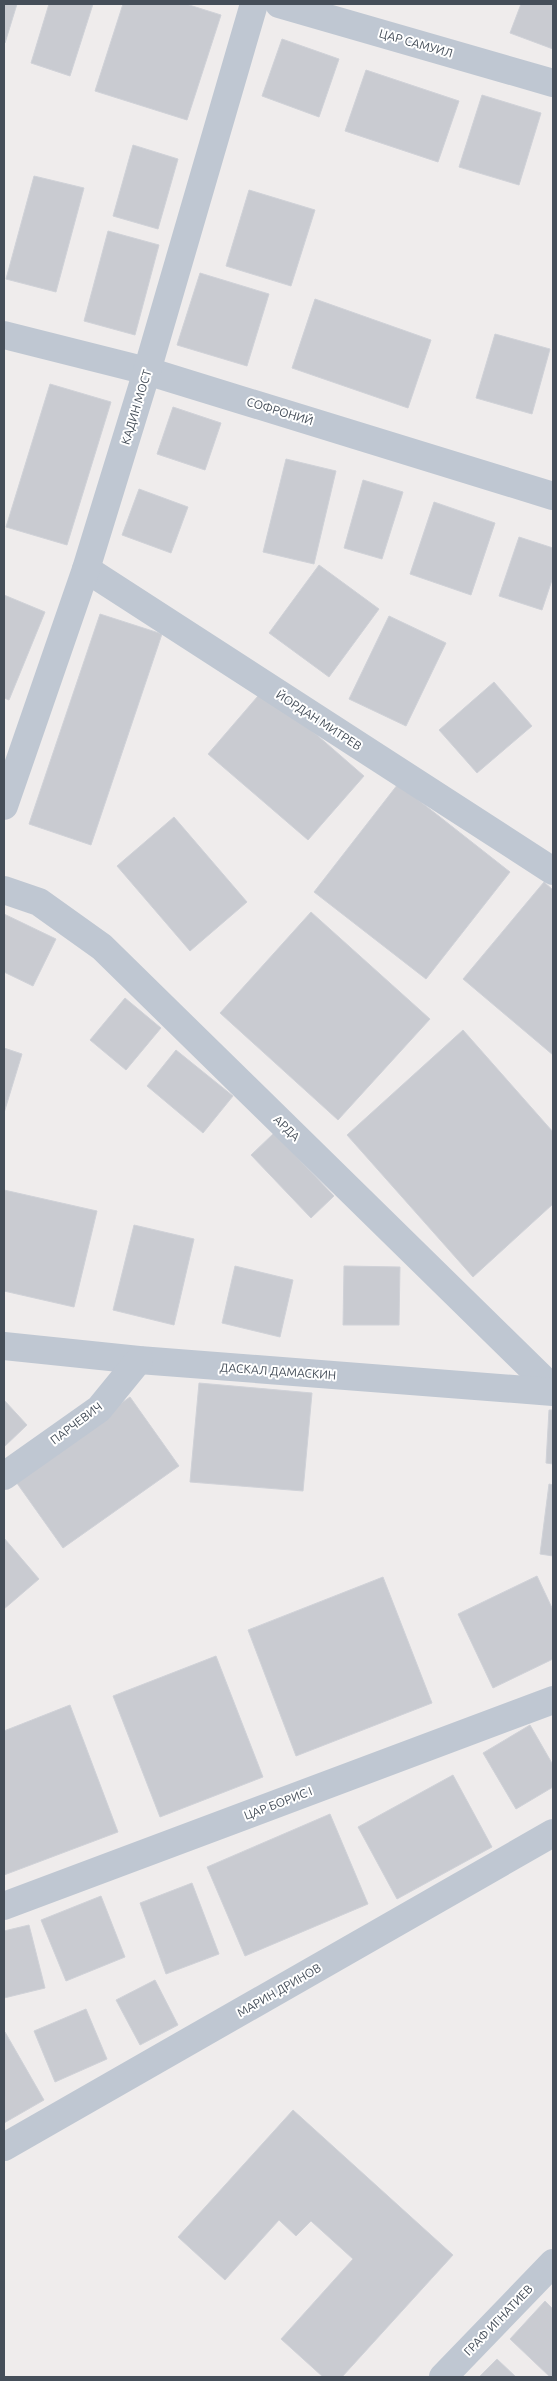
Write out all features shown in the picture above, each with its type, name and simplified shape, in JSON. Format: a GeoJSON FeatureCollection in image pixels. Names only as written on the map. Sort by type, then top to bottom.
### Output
{"type":"FeatureCollection","features":[{"type":"Feature","properties":{"kind":"street","name":"КАДИН МОСТ"},"geometry":{"type":"LineString","coordinates":[[4,806],[86,569],[147,371],[254,4]]}},
{"type":"Feature","properties":{"kind":"street","name":"ЦАР САМУИЛ"},"geometry":{"type":"LineString","coordinates":[[279,4],[553,83]]}},
{"type":"Feature","properties":{"kind":"street","name":"СОФРОНИЙ"},"geometry":{"type":"LineString","coordinates":[[4,335],[147,371],[553,496]]}},
{"type":"Feature","properties":{"kind":"street","name":"ЙОРДАН МИТРЕВ"},"geometry":{"type":"LineString","coordinates":[[86,569],[553,871]]}},
{"type":"Feature","properties":{"kind":"street","name":"АРДА"},"geometry":{"type":"LineString","coordinates":[[4,890],[39,902],[102,947],[553,1390]]}},
{"type":"Feature","properties":{"kind":"street","name":"ДАСКАЛ ДАМАСКИН"},"geometry":{"type":"LineString","coordinates":[[4,1346],[139,1360],[553,1390]]}},
{"type":"Feature","properties":{"kind":"street","name":"ПАРЧЕВИЧ"},"geometry":{"type":"LineString","coordinates":[[4,1476],[99,1409],[139,1360]]}},
{"type":"Feature","properties":{"kind":"street","name":"ЦАР БОРИС I"},"geometry":{"type":"LineString","coordinates":[[4,1906],[553,1700]]}},
{"type":"Feature","properties":{"kind":"street","name":"МАРИН ДРИНОВ"},"geometry":{"type":"LineString","coordinates":[[4,2147],[553,1834]]}},
{"type":"Feature","properties":{"kind":"street","name":"ГРАФ ИГНАТИЕВ"},"geometry":{"type":"LineString","coordinates":[[443,2377],[553,2263]]}},
{"type":"Feature","properties":{"kind":"building"},"geometry":{"type":"Polygon","coordinates":[[[4,4],[17,4],[5,43],[4,43],[4,4]]]}},
{"type":"Feature","properties":{"kind":"building"},"geometry":{"type":"Polygon","coordinates":[[[49,4],[93,4],[70,76],[31,63],[49,4]]]}},
{"type":"Feature","properties":{"kind":"building"},"geometry":{"type":"Polygon","coordinates":[[[123,4],[186,4],[221,15],[187,120],[95,91],[123,4]]]}},
{"type":"Feature","properties":{"kind":"building"},"geometry":{"type":"Polygon","coordinates":[[[521,4],[553,4],[553,49],[510,33],[521,4]]]}},
{"type":"Feature","properties":{"kind":"building"},"geometry":{"type":"Polygon","coordinates":[[[282,39],[339,59],[319,117],[262,96],[282,39]]]}},
{"type":"Feature","properties":{"kind":"building"},"geometry":{"type":"Polygon","coordinates":[[[366,70],[459,101],[438,162],[345,131],[366,70]]]}},
{"type":"Feature","properties":{"kind":"building"},"geometry":{"type":"Polygon","coordinates":[[[482,95],[541,113],[519,185],[459,167],[482,95]]]}},
{"type":"Feature","properties":{"kind":"building"},"geometry":{"type":"Polygon","coordinates":[[[133,145],[178,159],[158,229],[113,216],[133,145]]]}},
{"type":"Feature","properties":{"kind":"building"},"geometry":{"type":"Polygon","coordinates":[[[34,176],[84,188],[56,292],[6,279],[34,176]]]}},
{"type":"Feature","properties":{"kind":"building"},"geometry":{"type":"Polygon","coordinates":[[[249,190],[315,210],[291,286],[226,266],[249,190]]]}},
{"type":"Feature","properties":{"kind":"building"},"geometry":{"type":"Polygon","coordinates":[[[108,231],[159,245],[135,335],[84,321],[108,231]]]}},
{"type":"Feature","properties":{"kind":"building"},"geometry":{"type":"Polygon","coordinates":[[[200,273],[269,294],[247,366],[177,345],[200,273]]]}},
{"type":"Feature","properties":{"kind":"building"},"geometry":{"type":"Polygon","coordinates":[[[315,299],[431,340],[408,408],[292,368],[315,299]]]}},
{"type":"Feature","properties":{"kind":"building"},"geometry":{"type":"Polygon","coordinates":[[[495,334],[550,349],[532,414],[476,398],[495,334]]]}},
{"type":"Feature","properties":{"kind":"building"},"geometry":{"type":"Polygon","coordinates":[[[50,384],[111,402],[67,545],[6,527],[50,384]]]}},
{"type":"Feature","properties":{"kind":"building"},"geometry":{"type":"Polygon","coordinates":[[[173,407],[221,423],[205,470],[157,454],[173,407]]]}},
{"type":"Feature","properties":{"kind":"building"},"geometry":{"type":"Polygon","coordinates":[[[286,459],[336,471],[314,564],[263,552],[286,459]]]}},
{"type":"Feature","properties":{"kind":"building"},"geometry":{"type":"Polygon","coordinates":[[[363,480],[403,492],[382,559],[344,548],[363,480]]]}},
{"type":"Feature","properties":{"kind":"building"},"geometry":{"type":"Polygon","coordinates":[[[139,489],[188,507],[171,553],[122,535],[139,489]]]}},
{"type":"Feature","properties":{"kind":"building"},"geometry":{"type":"Polygon","coordinates":[[[434,502],[495,523],[471,595],[410,574],[434,502]]]}},
{"type":"Feature","properties":{"kind":"building"},"geometry":{"type":"Polygon","coordinates":[[[519,537],[553,548],[553,577],[542,610],[499,596],[519,537]]]}},
{"type":"Feature","properties":{"kind":"building"},"geometry":{"type":"Polygon","coordinates":[[[319,565],[379,609],[329,677],[269,633],[319,565]]]}},
{"type":"Feature","properties":{"kind":"building"},"geometry":{"type":"Polygon","coordinates":[[[4,595],[45,612],[9,700],[4,698],[4,595]]]}},
{"type":"Feature","properties":{"kind":"building"},"geometry":{"type":"Polygon","coordinates":[[[100,614],[162,634],[91,845],[29,824],[100,614]]]}},
{"type":"Feature","properties":{"kind":"building"},"geometry":{"type":"Polygon","coordinates":[[[389,616],[446,643],[406,726],[349,699],[389,616]]]}},
{"type":"Feature","properties":{"kind":"building"},"geometry":{"type":"Polygon","coordinates":[[[494,682],[532,726],[477,773],[439,730],[494,682]]]}},
{"type":"Feature","properties":{"kind":"building"},"geometry":{"type":"Polygon","coordinates":[[[264,689],[364,776],[308,840],[208,754],[264,689]]]}},
{"type":"Feature","properties":{"kind":"building"},"geometry":{"type":"Polygon","coordinates":[[[398,784],[510,872],[426,979],[314,892],[398,784]]]}},
{"type":"Feature","properties":{"kind":"building"},"geometry":{"type":"Polygon","coordinates":[[[174,817],[247,902],[190,951],[117,866],[174,817]]]}},
{"type":"Feature","properties":{"kind":"building"},"geometry":{"type":"Polygon","coordinates":[[[544,882],[553,890],[553,1055],[463,979],[544,882]]]}},
{"type":"Feature","properties":{"kind":"building"},"geometry":{"type":"Polygon","coordinates":[[[311,912],[430,1019],[338,1120],[220,1013],[311,912]]]}},
{"type":"Feature","properties":{"kind":"building"},"geometry":{"type":"Polygon","coordinates":[[[4,914],[56,939],[33,986],[4,972],[4,914]]]}},
{"type":"Feature","properties":{"kind":"building"},"geometry":{"type":"Polygon","coordinates":[[[125,998],[161,1028],[126,1070],[90,1040],[125,998]]]}},
{"type":"Feature","properties":{"kind":"building"},"geometry":{"type":"Polygon","coordinates":[[[463,1030],[553,1132],[553,1204],[473,1277],[347,1135],[463,1030]]]}},
{"type":"Feature","properties":{"kind":"building"},"geometry":{"type":"Polygon","coordinates":[[[4,1048],[22,1054],[4,1113],[4,1048]]]}},
{"type":"Feature","properties":{"kind":"building"},"geometry":{"type":"Polygon","coordinates":[[[176,1050],[233,1096],[203,1133],[147,1086],[176,1050]]]}},
{"type":"Feature","properties":{"kind":"building"},"geometry":{"type":"Polygon","coordinates":[[[274,1133],[334,1196],[311,1218],[251,1155],[274,1133]]]}},
{"type":"Feature","properties":{"kind":"building"},"geometry":{"type":"Polygon","coordinates":[[[4,1190],[97,1211],[74,1307],[4,1291],[4,1190]]]}},
{"type":"Feature","properties":{"kind":"building"},"geometry":{"type":"Polygon","coordinates":[[[134,1225],[194,1239],[174,1325],[113,1310],[134,1225]]]}},
{"type":"Feature","properties":{"kind":"building"},"geometry":{"type":"Polygon","coordinates":[[[235,1266],[293,1280],[280,1337],[222,1323],[235,1266]]]}},
{"type":"Feature","properties":{"kind":"building"},"geometry":{"type":"Polygon","coordinates":[[[344,1266],[400,1267],[399,1325],[343,1325],[344,1266]]]}},
{"type":"Feature","properties":{"kind":"building"},"geometry":{"type":"Polygon","coordinates":[[[199,1383],[312,1393],[303,1491],[190,1482],[199,1383]]]}},
{"type":"Feature","properties":{"kind":"building"},"geometry":{"type":"Polygon","coordinates":[[[130,1397],[179,1466],[63,1548],[14,1479],[130,1397]]]}},
{"type":"Feature","properties":{"kind":"building"},"geometry":{"type":"Polygon","coordinates":[[[4,1400],[27,1425],[4,1447],[4,1400]]]}},
{"type":"Feature","properties":{"kind":"building"},"geometry":{"type":"Polygon","coordinates":[[[549,1410],[553,1410],[553,1464],[546,1463],[549,1410]]]}},
{"type":"Feature","properties":{"kind":"building"},"geometry":{"type":"Polygon","coordinates":[[[549,1484],[553,1485],[553,1556],[540,1554],[549,1484]]]}},
{"type":"Feature","properties":{"kind":"building"},"geometry":{"type":"Polygon","coordinates":[[[4,1538],[39,1579],[4,1609],[4,1538]]]}},
{"type":"Feature","properties":{"kind":"building"},"geometry":{"type":"Polygon","coordinates":[[[537,1576],[553,1610],[553,1659],[493,1688],[458,1614],[537,1576]]]}},
{"type":"Feature","properties":{"kind":"building"},"geometry":{"type":"Polygon","coordinates":[[[383,1577],[432,1703],[296,1756],[248,1630],[383,1577]]]}},
{"type":"Feature","properties":{"kind":"building"},"geometry":{"type":"Polygon","coordinates":[[[216,1656],[263,1777],[160,1817],[113,1696],[216,1656]]]}},
{"type":"Feature","properties":{"kind":"building"},"geometry":{"type":"Polygon","coordinates":[[[70,1705],[118,1832],[4,1875],[4,1731],[70,1705]]]}},
{"type":"Feature","properties":{"kind":"building"},"geometry":{"type":"Polygon","coordinates":[[[530,1725],[553,1765],[553,1787],[516,1809],[483,1753],[530,1725]]]}},
{"type":"Feature","properties":{"kind":"building"},"geometry":{"type":"Polygon","coordinates":[[[453,1775],[492,1847],[397,1899],[358,1827],[453,1775]]]}},
{"type":"Feature","properties":{"kind":"building"},"geometry":{"type":"Polygon","coordinates":[[[330,1814],[368,1904],[245,1956],[207,1867],[330,1814]]]}},
{"type":"Feature","properties":{"kind":"building"},"geometry":{"type":"Polygon","coordinates":[[[192,1883],[219,1954],[166,1974],[140,1903],[192,1883]]]}},
{"type":"Feature","properties":{"kind":"building"},"geometry":{"type":"Polygon","coordinates":[[[101,1896],[125,1957],[66,1981],[41,1920],[101,1896]]]}},
{"type":"Feature","properties":{"kind":"building"},"geometry":{"type":"Polygon","coordinates":[[[29,1925],[45,1988],[4,1998],[4,1931],[29,1925]]]}},
{"type":"Feature","properties":{"kind":"building"},"geometry":{"type":"Polygon","coordinates":[[[155,1980],[178,2025],[140,2045],[116,2000],[155,1980]]]}},
{"type":"Feature","properties":{"kind":"building"},"geometry":{"type":"Polygon","coordinates":[[[86,2009],[107,2059],[55,2082],[34,2031],[86,2009]]]}},
{"type":"Feature","properties":{"kind":"building"},"geometry":{"type":"Polygon","coordinates":[[[4,2033],[44,2100],[4,2123],[4,2033]]]}},
{"type":"Feature","properties":{"kind":"building"},"geometry":{"type":"Polygon","coordinates":[[[293,2110],[453,2255],[342,2377],[323,2377],[281,2339],[353,2259],[311,2221],[296,2236],[279,2220],[225,2280],[178,2237],[293,2110]]]}},
{"type":"Feature","properties":{"kind":"building"},"geometry":{"type":"Polygon","coordinates":[[[545,2301],[553,2309],[553,2377],[550,2377],[510,2339],[545,2301]]]}},
{"type":"Feature","properties":{"kind":"building"},"geometry":{"type":"Polygon","coordinates":[[[497,2359],[516,2377],[479,2377],[497,2359]]]}}]}
